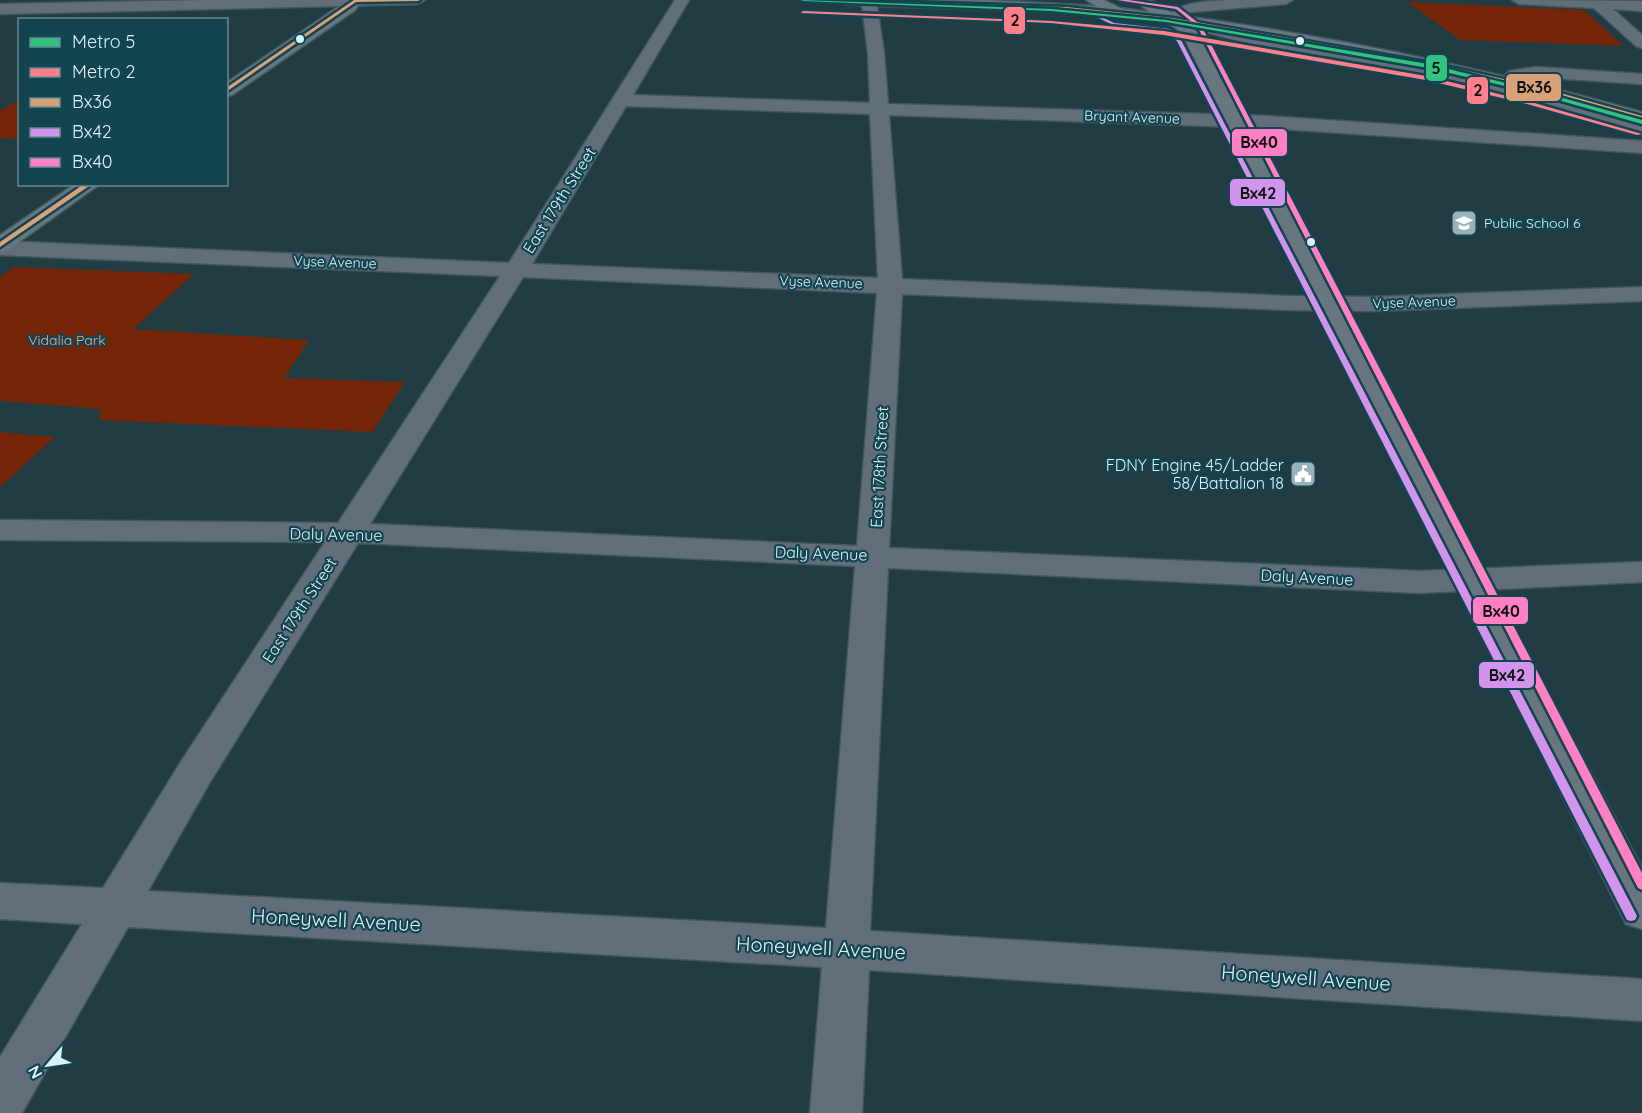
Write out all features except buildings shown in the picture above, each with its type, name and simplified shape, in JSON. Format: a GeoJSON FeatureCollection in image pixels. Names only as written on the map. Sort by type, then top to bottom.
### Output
{"type":"FeatureCollection","features":[{"type":"Feature","properties":{"kind":"main road"},"geometry":{"type":"LineString","coordinates":[[1093,0],[1116,12],[1173,19],[1379,54],[1520,84],[1642,118]]}},
{"type":"Feature","properties":{"kind":"main road"},"geometry":{"type":"LineString","coordinates":[[1141,0],[1173,19],[1191,35],[1642,911]]}},
{"type":"Feature","properties":{"kind":"main road"},"geometry":{"type":"LineString","coordinates":[[228,90],[356,1]]}},
{"type":"Feature","properties":{"kind":"main road"},"geometry":{"type":"LineString","coordinates":[[0,247],[87,186]]}},
{"type":"Feature","properties":{"kind":"street"},"geometry":{"type":"LineString","coordinates":[[0,9],[418,0]]}},
{"type":"Feature","properties":{"kind":"street","name":"East 179th Street"},"geometry":{"type":"LineString","coordinates":[[0,1103],[196,771],[516,270],[682,0]]}},
{"type":"Feature","properties":{"kind":"street"},"geometry":{"type":"LineString","coordinates":[[844,0],[1035,6],[1116,12]]}},
{"type":"Feature","properties":{"kind":"street"},"geometry":{"type":"LineString","coordinates":[[1286,0],[1187,8],[1173,19],[1214,31],[1469,78],[1642,126]]}},
{"type":"Feature","properties":{"kind":"street"},"geometry":{"type":"LineString","coordinates":[[1519,0],[1640,5]]}},
{"type":"Feature","properties":{"kind":"street","name":"East 178th Street"},"geometry":{"type":"LineString","coordinates":[[836,1113],[890,285],[880,108],[869,1]]}},
{"type":"Feature","properties":{"kind":"street"},"geometry":{"type":"LineString","coordinates":[[1598,3],[1642,43]]}},
{"type":"Feature","properties":{"kind":"street"},"geometry":{"type":"LineString","coordinates":[[1379,54],[1424,56],[1515,75],[1642,109]]}},
{"type":"Feature","properties":{"kind":"street"},"geometry":{"type":"LineString","coordinates":[[1515,75],[1542,72],[1642,79]]}},
{"type":"Feature","properties":{"kind":"street","name":"Bryant Avenue"},"geometry":{"type":"LineString","coordinates":[[622,100],[1236,121],[1642,147]]}},
{"type":"Feature","properties":{"kind":"street","name":"Vyse Avenue"},"geometry":{"type":"LineString","coordinates":[[0,247],[1330,304],[1642,294]]}},
{"type":"Feature","properties":{"kind":"street","name":"Daly Avenue"},"geometry":{"type":"LineString","coordinates":[[0,531],[349,533],[873,555],[1420,582],[1642,572]]}},
{"type":"Feature","properties":{"kind":"street","name":"Honeywell Avenue"},"geometry":{"type":"LineString","coordinates":[[0,901],[846,949],[1642,1000]]}},
{"type":"Feature","properties":{"kind":"green space"},"geometry":{"type":"Polygon","coordinates":[[[1407,2],[1584,10],[1624,46],[1460,40],[1407,2]]]}},
{"type":"Feature","properties":{"kind":"green space"},"geometry":{"type":"Polygon","coordinates":[[[18,101],[18,139],[0,138],[0,111],[18,101]]]}},
{"type":"Feature","properties":{"kind":"green space","name":"Vidalia Park"},"geometry":{"type":"Polygon","coordinates":[[[15,267],[194,274],[133,329],[309,340],[284,378],[405,382],[372,432],[99,420],[100,409],[0,401],[0,277],[15,267]]]}},
{"type":"Feature","properties":{"kind":"green space"},"geometry":{"type":"Polygon","coordinates":[[[0,432],[55,437],[0,487],[0,432]]]}},
{"type":"Feature","properties":{"kind":"metro line","name":"5"},"geometry":{"type":"LineString","coordinates":[[803,0],[1052,10],[1166,21],[1428,66],[1532,91],[1642,122]]}},
{"type":"Feature","properties":{"kind":"metro line","name":"2"},"geometry":{"type":"LineString","coordinates":[[803,12],[1051,22],[1164,33],[1426,78],[1529,103],[1639,134]]}},
{"type":"Feature","properties":{"kind":"transit line","name":"Bx36"},"geometry":{"type":"LineString","coordinates":[[355,1],[418,0]]}},
{"type":"Feature","properties":{"kind":"transit line","name":"Bx36"},"geometry":{"type":"LineString","coordinates":[[844,0],[1066,8],[1173,19],[1432,64],[1537,88],[1642,118]]}},
{"type":"Feature","properties":{"kind":"transit line","name":"Bx40"},"geometry":{"type":"LineString","coordinates":[[1119,0],[1177,8],[1199,25],[1642,885]]}},
{"type":"Feature","properties":{"kind":"transit line","name":"Bx36"},"geometry":{"type":"LineString","coordinates":[[228,90],[355,1]]}},
{"type":"Feature","properties":{"kind":"transit line","name":"Bx42"},"geometry":{"type":"LineString","coordinates":[[1087,11],[1113,24],[1168,30],[1179,40],[1631,916]]}},
{"type":"Feature","properties":{"kind":"transit line","name":"Bx36"},"geometry":{"type":"LineString","coordinates":[[0,245],[86,186]]}},
{"type":"Feature","properties":{"kind":"place","name":"Public School 6"},"geometry":{"type":"Point","coordinates":[1464,223]}},
{"type":"Feature","properties":{"kind":"place","name":"FDNY Engine 45/Ladder 58/Battalion 18"},"geometry":{"type":"Point","coordinates":[1303,474]}}]}
